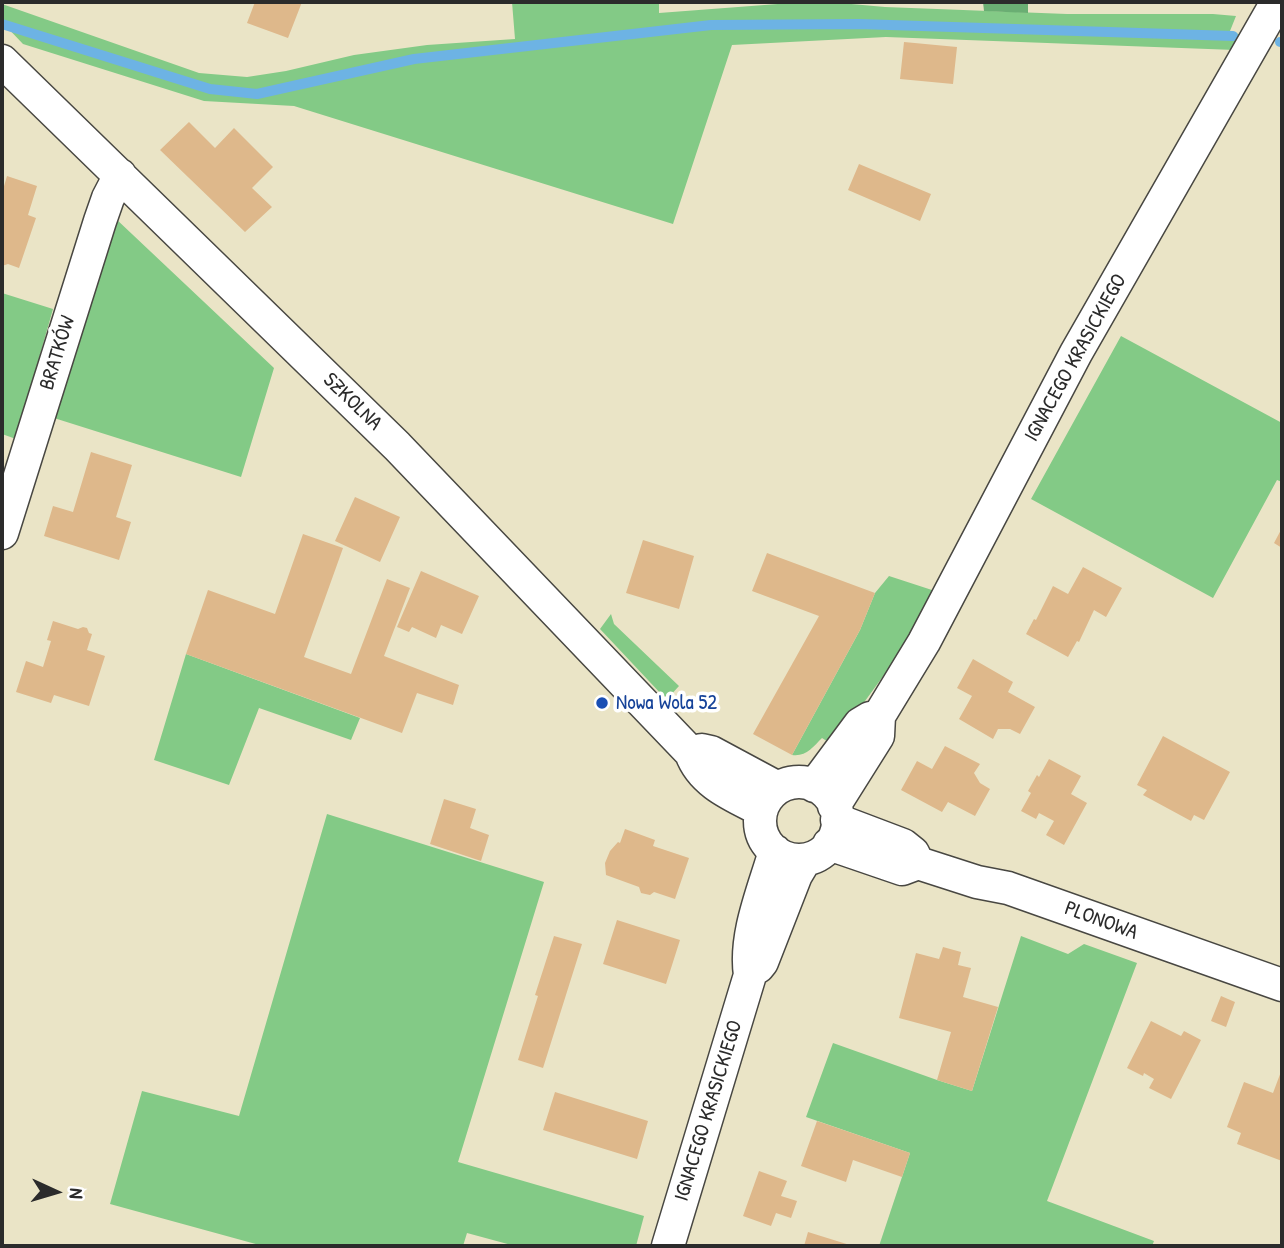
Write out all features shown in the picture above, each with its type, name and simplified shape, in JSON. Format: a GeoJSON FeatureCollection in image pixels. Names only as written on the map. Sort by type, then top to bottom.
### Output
{"type":"FeatureCollection","features":[{"type":"Feature","properties":{"kind":"street","name":"IGNACEGO KRASICKIEGO"},"geometry":{"type":"LineString","coordinates":[[750,975],[762,962],[796,875],[824,823],[878,736],[879,716],[931,630],[1076,354],[1277,2]]}},
{"type":"Feature","properties":{"kind":"street","name":"SZKOLNA"},"geometry":{"type":"LineString","coordinates":[[2,61],[441,490],[691,753],[702,750],[711,752],[770,799]]}},
{"type":"Feature","properties":{"kind":"street","name":"BRATKÓW"},"geometry":{"type":"LineString","coordinates":[[2,533],[100,221],[120,175]]}},
{"type":"Feature","properties":{"kind":"street"},"geometry":{"type":"LineString","coordinates":[[792,783],[807,783],[824,823],[793,860],[780,856],[770,848],[760,824],[770,799],[792,783]]}},
{"type":"Feature","properties":{"kind":"street","name":"PLONOWA"},"geometry":{"type":"LineString","coordinates":[[824,823],[902,869],[918,863],[977,882],[1008,888],[1282,985]]}},
{"type":"Feature","properties":{"kind":"street","name":"IGNACEGO KRASICKIEGO"},"geometry":{"type":"LineString","coordinates":[[668,1246],[750,975],[748,959],[752,933],[775,851]]}},
{"type":"Feature","properties":{"kind":"green space"},"geometry":{"type":"Polygon","coordinates":[[[512,2],[659,2],[659,13],[829,2],[885,7],[1067,14],[1213,14],[1236,16],[1230,31],[1244,36],[1235,50],[886,37],[732,45],[673,224],[294,106],[204,101],[23,44],[2,22],[2,4],[199,73],[247,77],[354,55],[427,45],[515,39],[512,2]]]}},
{"type":"Feature","properties":{"kind":"green space"},"geometry":{"type":"Polygon","coordinates":[[[983,2],[1028,2],[1028,13],[984,11],[983,2]]]}},
{"type":"Feature","properties":{"kind":"green space"},"geometry":{"type":"Polygon","coordinates":[[[115,218],[274,368],[241,477],[54,418],[115,218]]]}},
{"type":"Feature","properties":{"kind":"green space"},"geometry":{"type":"Polygon","coordinates":[[[2,293],[53,309],[16,439],[2,434],[2,293]]]}},
{"type":"Feature","properties":{"kind":"green space"},"geometry":{"type":"Polygon","coordinates":[[[1121,336],[1282,423],[1282,482],[1277,480],[1213,598],[1031,499],[1121,336]]]}},
{"type":"Feature","properties":{"kind":"green space"},"geometry":{"type":"Polygon","coordinates":[[[889,576],[935,591],[908,642],[833,745],[822,738],[805,753],[792,755],[860,630],[875,593],[889,576]]]}},
{"type":"Feature","properties":{"kind":"green space"},"geometry":{"type":"Polygon","coordinates":[[[611,614],[614,624],[679,686],[669,697],[663,696],[600,629],[611,614]]]}},
{"type":"Feature","properties":{"kind":"green space"},"geometry":{"type":"Polygon","coordinates":[[[186,654],[360,718],[351,740],[259,708],[229,785],[154,760],[186,654]]]}},
{"type":"Feature","properties":{"kind":"green space"},"geometry":{"type":"Polygon","coordinates":[[[327,814],[544,882],[458,1162],[644,1216],[636,1246],[515,1246],[467,1233],[463,1246],[263,1246],[110,1204],[142,1091],[239,1116],[327,814]]]}},
{"type":"Feature","properties":{"kind":"green space"},"geometry":{"type":"Polygon","coordinates":[[[1021,936],[1068,954],[1084,944],[1137,963],[1047,1201],[1154,1241],[1152,1246],[879,1246],[910,1153],[806,1117],[833,1043],[972,1091],[1021,936]]]}},
{"type":"Feature","properties":{"kind":"building"},"geometry":{"type":"Polygon","coordinates":[[[255,2],[302,2],[288,38],[247,23],[255,2]]]}},
{"type":"Feature","properties":{"kind":"building"},"geometry":{"type":"Polygon","coordinates":[[[904,42],[957,47],[953,84],[900,79],[904,42]]]}},
{"type":"Feature","properties":{"kind":"building"},"geometry":{"type":"Polygon","coordinates":[[[189,122],[215,148],[234,128],[273,167],[252,188],[272,207],[245,232],[160,150],[189,122]]]}},
{"type":"Feature","properties":{"kind":"building"},"geometry":{"type":"Polygon","coordinates":[[[859,164],[931,194],[920,221],[848,190],[859,164]]]}},
{"type":"Feature","properties":{"kind":"building"},"geometry":{"type":"Polygon","coordinates":[[[7,176],[37,186],[28,215],[36,218],[19,268],[8,264],[2,266],[2,193],[7,176]]]}},
{"type":"Feature","properties":{"kind":"building"},"geometry":{"type":"Polygon","coordinates":[[[91,452],[132,465],[116,517],[131,522],[119,560],[44,536],[53,506],[73,512],[91,452]]]}},
{"type":"Feature","properties":{"kind":"building"},"geometry":{"type":"Polygon","coordinates":[[[355,497],[400,517],[380,562],[335,541],[355,497]]]}},
{"type":"Feature","properties":{"kind":"building"},"geometry":{"type":"Polygon","coordinates":[[[1282,528],[1282,548],[1274,543],[1282,528]]]}},
{"type":"Feature","properties":{"kind":"building"},"geometry":{"type":"Polygon","coordinates":[[[303,534],[343,548],[304,657],[351,674],[387,579],[410,588],[384,656],[459,685],[453,705],[417,693],[402,733],[186,654],[208,590],[275,614],[303,534]]]}},
{"type":"Feature","properties":{"kind":"building"},"geometry":{"type":"Polygon","coordinates":[[[643,540],[694,556],[679,609],[626,593],[643,540]]]}},
{"type":"Feature","properties":{"kind":"building"},"geometry":{"type":"Polygon","coordinates":[[[767,553],[875,593],[860,630],[792,755],[753,734],[819,616],[752,591],[767,553]]]}},
{"type":"Feature","properties":{"kind":"building"},"geometry":{"type":"Polygon","coordinates":[[[1083,567],[1122,588],[1106,617],[1094,610],[1079,642],[1077,641],[1068,657],[1026,634],[1053,586],[1068,594],[1083,567]]]}},
{"type":"Feature","properties":{"kind":"building"},"geometry":{"type":"Polygon","coordinates":[[[421,571],[479,596],[462,634],[441,625],[436,638],[412,627],[409,632],[397,627],[421,571]]]}},
{"type":"Feature","properties":{"kind":"building"},"geometry":{"type":"Polygon","coordinates":[[[53,621],[78,629],[87,628],[92,634],[87,650],[105,656],[89,706],[54,695],[51,703],[16,692],[26,661],[43,667],[51,641],[47,640],[53,621]]]}},
{"type":"Feature","properties":{"kind":"building"},"geometry":{"type":"Polygon","coordinates":[[[973,659],[1013,682],[1008,692],[1035,707],[1020,734],[1010,729],[998,729],[993,739],[959,719],[972,696],[957,688],[973,659]]]}},
{"type":"Feature","properties":{"kind":"building"},"geometry":{"type":"Polygon","coordinates":[[[1163,736],[1230,772],[1204,820],[1194,815],[1191,821],[1143,795],[1147,790],[1137,785],[1163,736]]]}},
{"type":"Feature","properties":{"kind":"building"},"geometry":{"type":"Polygon","coordinates":[[[945,746],[980,764],[974,773],[980,783],[990,789],[975,816],[948,802],[942,812],[901,790],[917,761],[932,769],[945,746]]]}},
{"type":"Feature","properties":{"kind":"building"},"geometry":{"type":"Polygon","coordinates":[[[1049,759],[1081,776],[1071,794],[1087,803],[1064,845],[1046,835],[1054,821],[1039,813],[1036,819],[1021,811],[1031,793],[1028,791],[1049,759]]]}},
{"type":"Feature","properties":{"kind":"building"},"geometry":{"type":"Polygon","coordinates":[[[444,799],[476,809],[470,828],[489,835],[481,861],[430,844],[444,799]]]}},
{"type":"Feature","properties":{"kind":"building"},"geometry":{"type":"Polygon","coordinates":[[[625,829],[655,840],[653,846],[689,858],[675,899],[654,892],[650,895],[641,893],[639,887],[606,875],[605,863],[610,851],[620,843],[625,829]]]}},
{"type":"Feature","properties":{"kind":"building"},"geometry":{"type":"Polygon","coordinates":[[[617,920],[680,940],[666,984],[603,964],[617,920]]]}},
{"type":"Feature","properties":{"kind":"building"},"geometry":{"type":"Polygon","coordinates":[[[554,936],[582,944],[543,1068],[518,1060],[554,936]]]}},
{"type":"Feature","properties":{"kind":"building"},"geometry":{"type":"Polygon","coordinates":[[[943,947],[961,952],[958,965],[971,968],[963,997],[998,1007],[972,1091],[937,1080],[951,1032],[899,1018],[916,953],[939,959],[943,947]]]}},
{"type":"Feature","properties":{"kind":"building"},"geometry":{"type":"Polygon","coordinates":[[[1221,996],[1235,1002],[1226,1027],[1211,1021],[1221,996]]]}},
{"type":"Feature","properties":{"kind":"building"},"geometry":{"type":"Polygon","coordinates":[[[1151,1021],[1181,1036],[1184,1031],[1201,1040],[1171,1099],[1149,1088],[1154,1079],[1127,1068],[1151,1021]]]}},
{"type":"Feature","properties":{"kind":"building"},"geometry":{"type":"Polygon","coordinates":[[[1282,1069],[1282,1161],[1237,1144],[1241,1133],[1227,1127],[1244,1082],[1273,1093],[1282,1069]]]}},
{"type":"Feature","properties":{"kind":"building"},"geometry":{"type":"Polygon","coordinates":[[[555,1092],[648,1121],[637,1159],[543,1130],[555,1092]]]}},
{"type":"Feature","properties":{"kind":"building"},"geometry":{"type":"Polygon","coordinates":[[[817,1121],[910,1153],[902,1177],[853,1160],[846,1182],[801,1166],[817,1121]]]}},
{"type":"Feature","properties":{"kind":"building"},"geometry":{"type":"Polygon","coordinates":[[[759,1171],[787,1181],[781,1196],[797,1201],[791,1218],[776,1213],[771,1226],[743,1216],[759,1171]]]}},
{"type":"Feature","properties":{"kind":"building"},"geometry":{"type":"Polygon","coordinates":[[[808,1232],[853,1246],[804,1246],[808,1232]]]}},
{"type":"Feature","properties":{"kind":"waterway"},"geometry":{"type":"LineString","coordinates":[[2,24],[210,89],[257,94],[414,59],[711,25],[859,24],[1233,36]]}},
{"type":"Feature","properties":{"kind":"place","name":"Nowa Wola 52"},"geometry":{"type":"Point","coordinates":[602,703]}}]}
